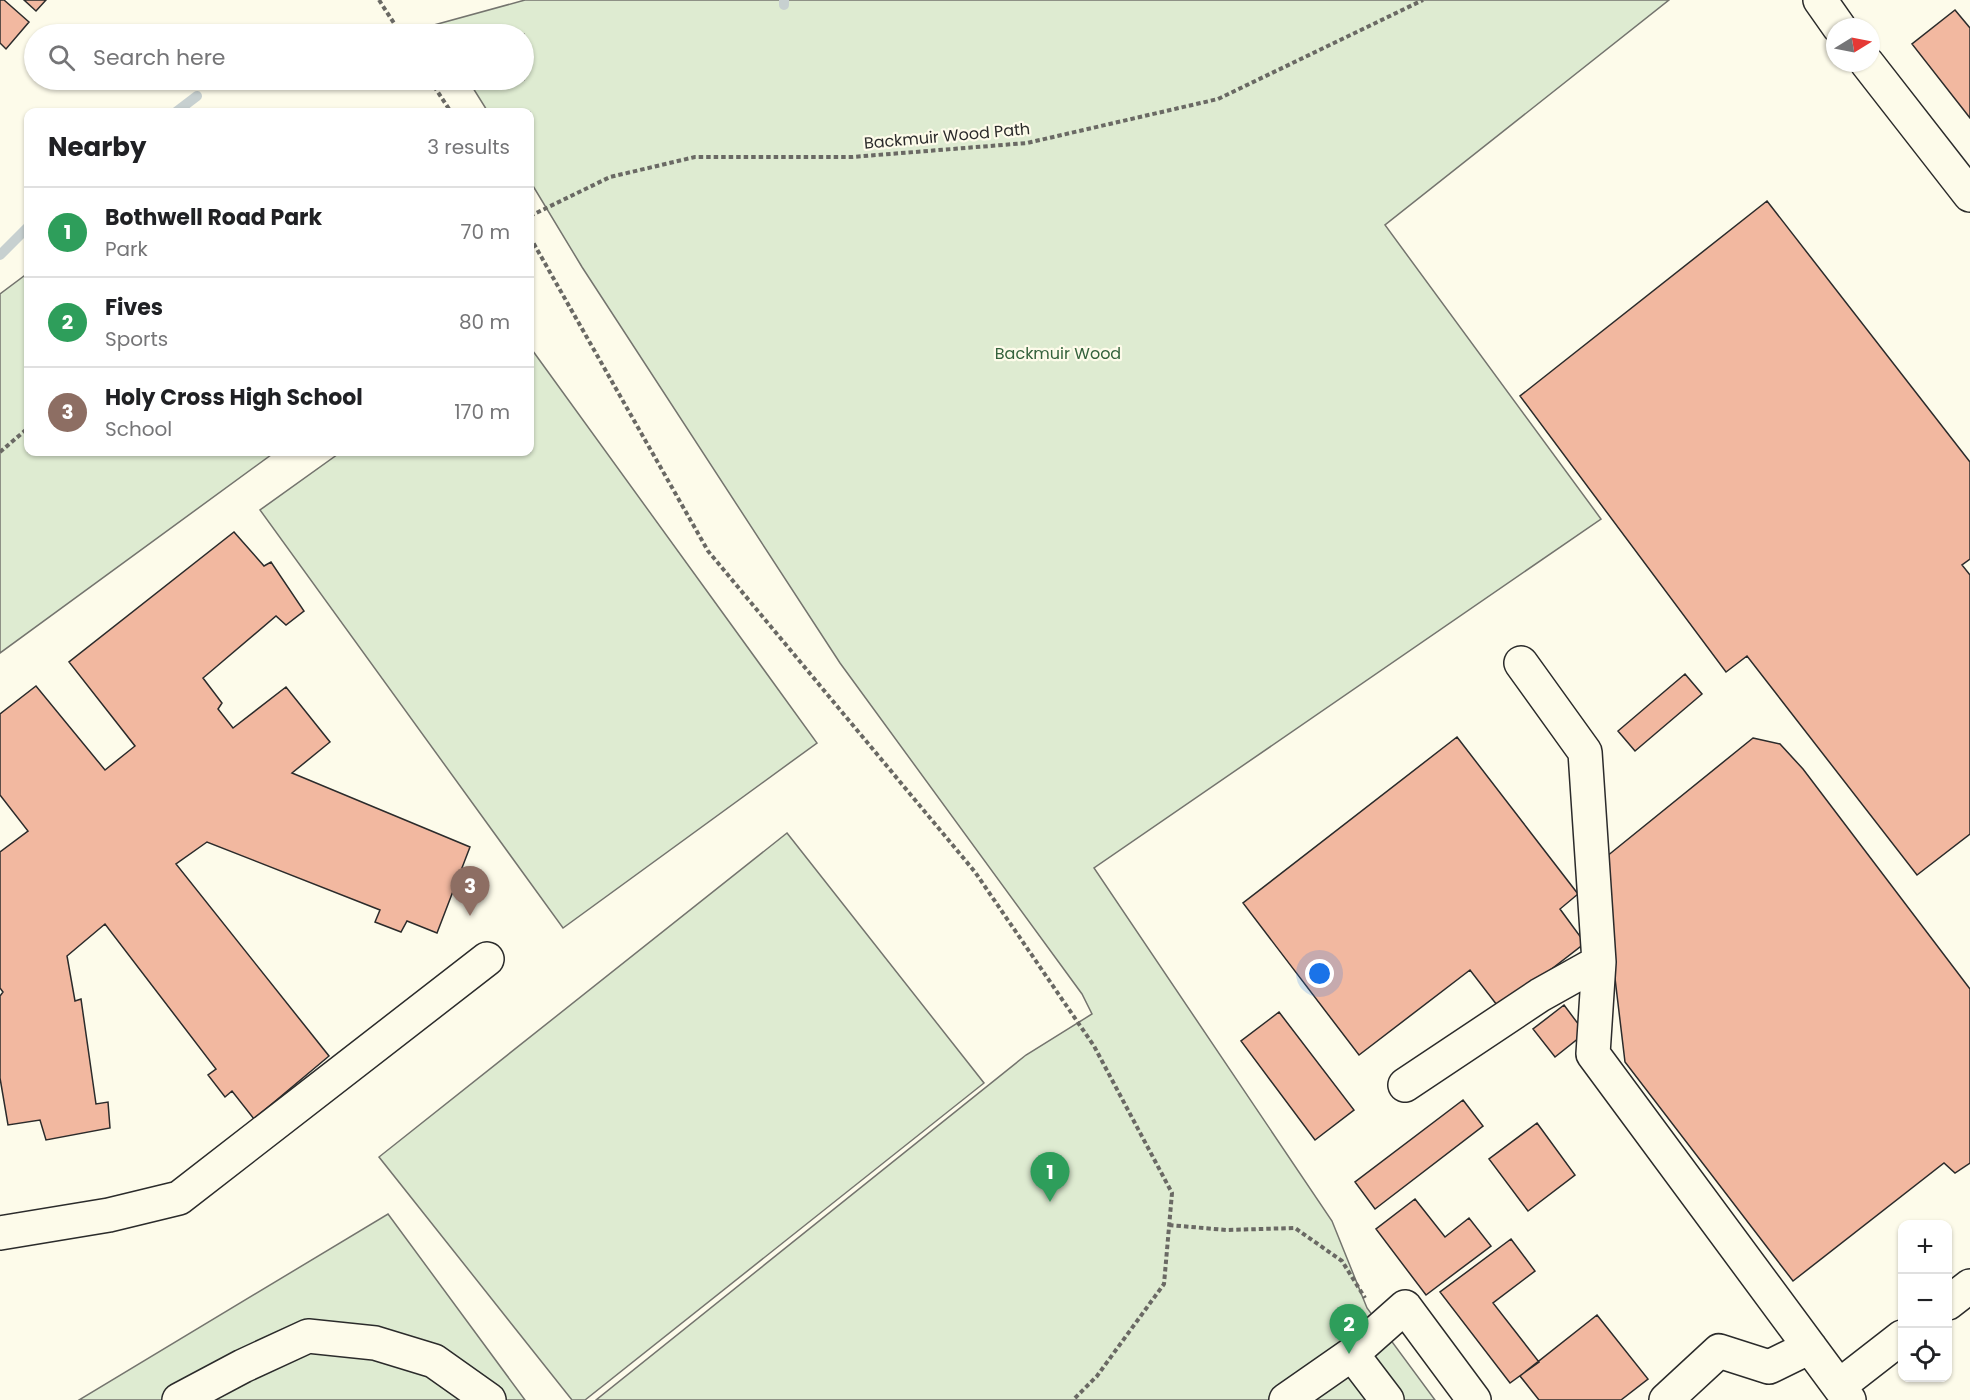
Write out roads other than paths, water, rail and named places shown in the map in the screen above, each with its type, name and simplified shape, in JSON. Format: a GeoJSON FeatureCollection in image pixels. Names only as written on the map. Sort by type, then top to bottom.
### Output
{"type":"FeatureCollection","features":[{"type":"Feature","properties":{"kind":"street"},"geometry":{"type":"LineString","coordinates":[[1820,0],[1832,18]]}},
{"type":"Feature","properties":{"kind":"street"},"geometry":{"type":"LineString","coordinates":[[1874,72],[1970,195]]}},
{"type":"Feature","properties":{"kind":"street"},"geometry":{"type":"LineString","coordinates":[[1521,663],[1585,752],[1599,962],[1593,1054],[1844,1393],[1898,1341]]}},
{"type":"Feature","properties":{"kind":"street"},"geometry":{"type":"LineString","coordinates":[[0,1233],[109,1215],[179,1198],[487,959]]}},
{"type":"Feature","properties":{"kind":"street"},"geometry":{"type":"LineString","coordinates":[[1405,1085],[1540,995],[1599,962]]}},
{"type":"Feature","properties":{"kind":"street"},"geometry":{"type":"LineString","coordinates":[[1952,1299],[1970,1286]]}},
{"type":"Feature","properties":{"kind":"street"},"geometry":{"type":"LineString","coordinates":[[1286,1400],[1352,1354],[1405,1307],[1474,1400]]}},
{"type":"Feature","properties":{"kind":"street"},"geometry":{"type":"LineString","coordinates":[[179,1400],[243,1366],[309,1336],[375,1343],[434,1361],[489,1400]]}},
{"type":"Feature","properties":{"kind":"street"},"geometry":{"type":"LineString","coordinates":[[1666,1400],[1719,1351],[1769,1367],[1810,1347]]}},
{"type":"Feature","properties":{"kind":"street"},"geometry":{"type":"LineString","coordinates":[[1352,1354],[1387,1400]]}},
{"type":"Feature","properties":{"kind":"waterway"},"geometry":{"type":"LineString","coordinates":[[784,0],[784,5]]}},
{"type":"Feature","properties":{"kind":"waterway"},"geometry":{"type":"LineString","coordinates":[[181,108],[197,96]]}},
{"type":"Feature","properties":{"kind":"waterway"},"geometry":{"type":"LineString","coordinates":[[0,255],[24,231]]}},
{"type":"Feature","properties":{"kind":"place","name":"Holy Cross High School"},"geometry":{"type":"Point","coordinates":[470,916]}},
{"type":"Feature","properties":{"kind":"place","name":"Bothwell Road Park"},"geometry":{"type":"Point","coordinates":[1050,1202]}},
{"type":"Feature","properties":{"kind":"place","name":"Fives"},"geometry":{"type":"Point","coordinates":[1349,1354]}},
{"type":"Feature","properties":{"kind":"park label","name":"Backmuir Wood"},"geometry":{"type":"Point","coordinates":[1058,353]}}]}
